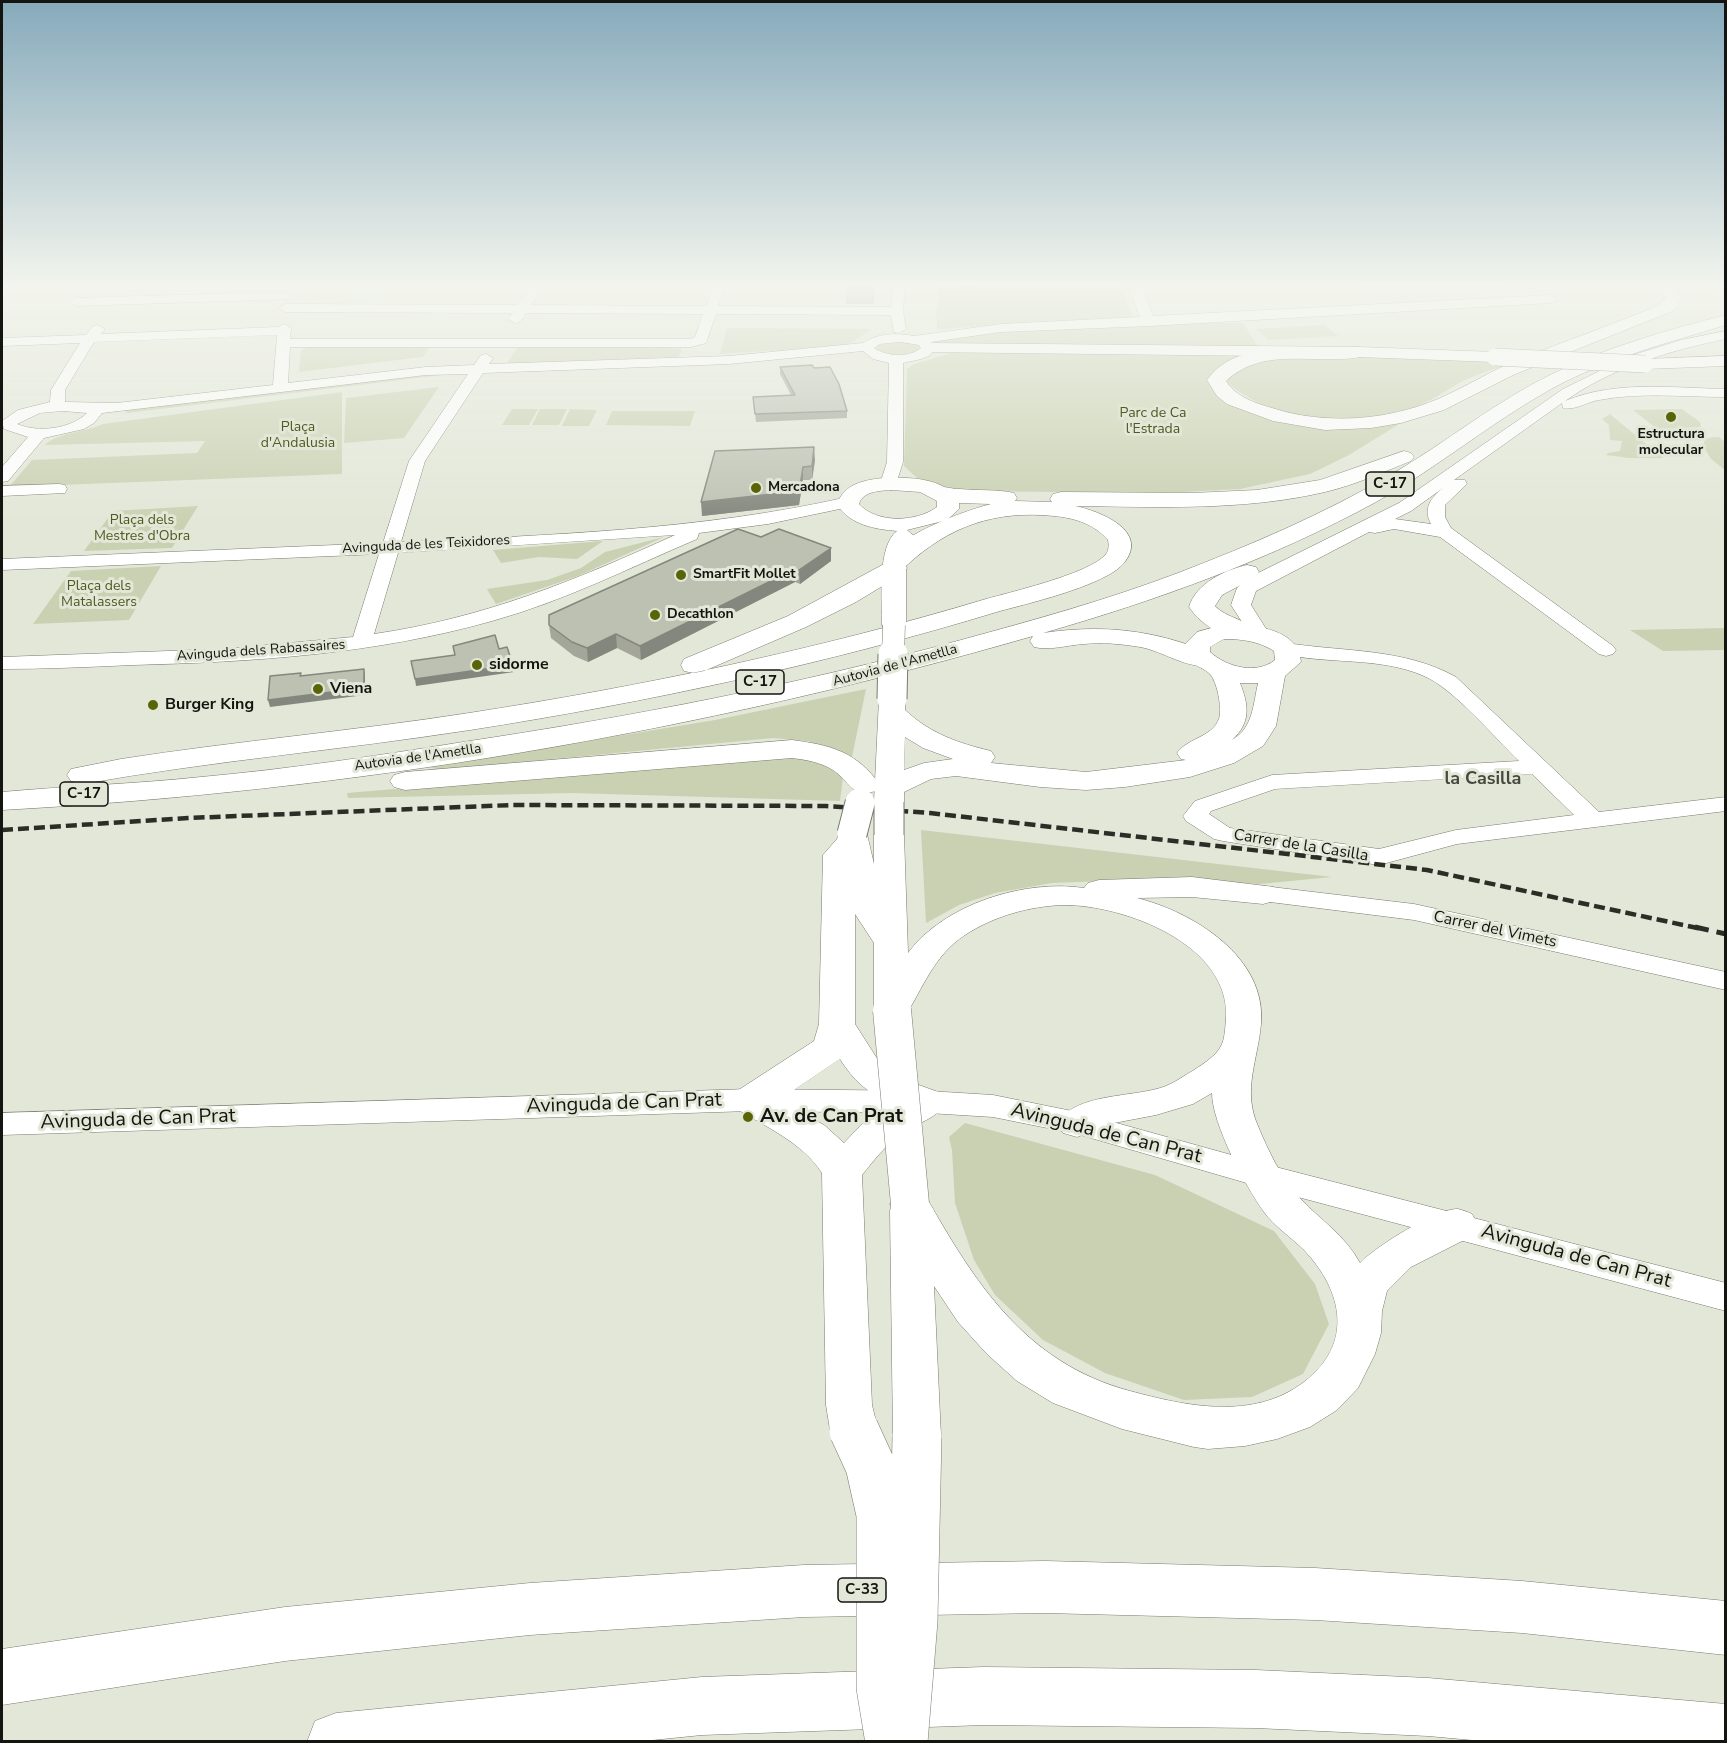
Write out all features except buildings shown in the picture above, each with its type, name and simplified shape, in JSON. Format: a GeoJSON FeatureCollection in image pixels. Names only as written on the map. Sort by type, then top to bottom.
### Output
{"type":"FeatureCollection","features":[{"type":"Feature","properties":{"kind":"highway"},"geometry":{"type":"LineString","coordinates":[[1240,363],[1225,369],[1216,380],[1222,392],[1236,402],[1271,415],[1341,424],[1380,422],[1438,406],[1528,363]]}},
{"type":"Feature","properties":{"kind":"highway","name":"Autovia de l'Ametlla"},"geometry":{"type":"LineString","coordinates":[[2,779],[82,775],[327,752],[527,725],[698,695],[866,658],[1001,623],[1173,567],[1300,515],[1376,476],[1391,447],[1479,409],[1545,371],[1565,363]]}},
{"type":"Feature","properties":{"kind":"highway","name":"Autovia de l'Ametlla"},"geometry":{"type":"LineString","coordinates":[[2,801],[167,789],[389,762],[611,728],[776,696],[911,664],[1143,594],[1222,564],[1323,520],[1423,465],[1521,399],[1556,379],[1591,363]]}},
{"type":"Feature","properties":{"kind":"highway"},"geometry":{"type":"LineString","coordinates":[[939,492],[980,497],[1194,501],[1272,495],[1325,485],[1391,447],[1438,406]]}},
{"type":"Feature","properties":{"kind":"highway"},"geometry":{"type":"LineString","coordinates":[[82,775],[151,761],[284,747],[524,713],[650,691],[914,629],[1077,579],[1113,561],[1119,554],[1121,545],[1113,531],[1094,519],[1052,509],[1017,508],[982,514],[933,532],[916,543],[863,589],[747,644],[627,686],[524,713]]}},
{"type":"Feature","properties":{"kind":"highway"},"geometry":{"type":"LineString","coordinates":[[1251,634],[1214,620],[1202,607],[1202,601],[1211,591],[1291,547],[1323,520]]}},
{"type":"Feature","properties":{"kind":"highway"},"geometry":{"type":"LineString","coordinates":[[911,664],[1055,639],[1117,635],[1164,644],[1211,665]]}},
{"type":"Feature","properties":{"kind":"highway"},"geometry":{"type":"LineString","coordinates":[[167,789],[300,789],[792,749],[828,755],[843,762],[876,795]]}},
{"type":"Feature","properties":{"kind":"highway","name":"C-33"},"geometry":{"type":"LineString","coordinates":[[2,1677],[308,1632],[530,1608],[804,1591],[1045,1587],[1315,1594],[1522,1607],[1725,1628]]}},
{"type":"Feature","properties":{"kind":"highway"},"geometry":{"type":"LineString","coordinates":[[336,1742],[702,1706],[984,1696],[1267,1699],[1428,1707],[1725,1732]]}},
{"type":"Feature","properties":{"kind":"street"},"geometry":{"type":"LineString","coordinates":[[60,405],[56,399],[58,390],[74,363]]}},
{"type":"Feature","properties":{"kind":"street"},"geometry":{"type":"LineString","coordinates":[[280,389],[281,363]]}},
{"type":"Feature","properties":{"kind":"street"},"geometry":{"type":"LineString","coordinates":[[361,643],[417,461],[483,363]]}},
{"type":"Feature","properties":{"kind":"street"},"geometry":{"type":"LineString","coordinates":[[20,414],[10,421],[7,430],[40,434],[64,430],[92,414],[135,406],[426,371],[690,368],[736,363]]}},
{"type":"Feature","properties":{"kind":"street"},"geometry":{"type":"LineString","coordinates":[[888,484],[895,462],[896,363]]}},
{"type":"Feature","properties":{"kind":"street"},"geometry":{"type":"LineString","coordinates":[[1251,634],[1241,605],[1247,588],[1405,507],[1569,392],[1627,363]]}},
{"type":"Feature","properties":{"kind":"street"},"geometry":{"type":"LineString","coordinates":[[1631,363],[1663,363]]}},
{"type":"Feature","properties":{"kind":"street"},"geometry":{"type":"LineString","coordinates":[[1614,370],[1644,394]]}},
{"type":"Feature","properties":{"kind":"street"},"geometry":{"type":"LineString","coordinates":[[2,411],[20,414],[60,405],[81,406],[92,414],[476,372]]}},
{"type":"Feature","properties":{"kind":"street"},"geometry":{"type":"LineString","coordinates":[[1606,650],[1445,532],[1436,521],[1435,510],[1439,499],[1571,403],[1592,397],[1725,393]]}},
{"type":"Feature","properties":{"kind":"street"},"geometry":{"type":"LineString","coordinates":[[2,477],[40,434]]}},
{"type":"Feature","properties":{"kind":"street"},"geometry":{"type":"LineString","coordinates":[[895,462],[916,485]]}},
{"type":"Feature","properties":{"kind":"street"},"geometry":{"type":"LineString","coordinates":[[866,519],[883,523],[912,523],[938,517],[948,508],[948,500],[939,492],[916,485],[888,484],[858,492],[848,502],[853,512],[884,533],[895,561]]}},
{"type":"Feature","properties":{"kind":"street"},"geometry":{"type":"LineString","coordinates":[[2,491],[58,489]]}},
{"type":"Feature","properties":{"kind":"street","name":"Avinguda de les Teixidores"},"geometry":{"type":"LineString","coordinates":[[2,564],[389,548],[609,535],[801,514],[848,502]]}},
{"type":"Feature","properties":{"kind":"street"},"geometry":{"type":"LineString","coordinates":[[1363,530],[1395,524],[1435,510]]}},
{"type":"Feature","properties":{"kind":"street"},"geometry":{"type":"LineString","coordinates":[[890,1742],[881,1688],[881,1514],[870,1465],[854,1430],[849,1405],[842,1172],[830,1153],[810,1136],[750,1100],[810,1063],[831,1047],[837,1024],[839,855],[876,795],[892,715],[895,561],[906,530],[912,523]]}},
{"type":"Feature","properties":{"kind":"street"},"geometry":{"type":"LineString","coordinates":[[1395,524],[1445,532]]}},
{"type":"Feature","properties":{"kind":"street","name":"Avinguda dels Rabassaires"},"geometry":{"type":"LineString","coordinates":[[2,663],[256,654],[361,643],[446,627],[512,608],[605,575],[716,525]]}},
{"type":"Feature","properties":{"kind":"street"},"geometry":{"type":"LineString","coordinates":[[876,795],[924,772],[956,766],[1040,778],[1086,781],[1125,778],[1190,768],[1224,757],[1252,740],[1262,726],[1281,662],[1275,641],[1251,634],[1222,632],[1200,640],[1196,649],[1233,695],[1236,709],[1232,722],[1223,735],[1190,753],[1131,766],[1084,769],[1012,763],[975,756],[930,742],[907,728],[892,715]]}},
{"type":"Feature","properties":{"kind":"street"},"geometry":{"type":"LineString","coordinates":[[1211,665],[1253,675],[1281,662],[1379,660],[1408,663],[1434,671],[1449,681],[1593,820]]}},
{"type":"Feature","properties":{"kind":"street","name":"Carrer de la Casilla"},"geometry":{"type":"LineString","coordinates":[[1540,767],[1272,782],[1203,806],[1195,816],[1223,834],[1378,857],[1456,837],[1725,804]]}},
{"type":"Feature","properties":{"kind":"street"},"geometry":{"type":"LineString","coordinates":[[876,795],[889,835],[889,941],[892,1010],[910,1204],[917,1437],[913,1621],[903,1742]]}},
{"type":"Feature","properties":{"kind":"street"},"geometry":{"type":"LineString","coordinates":[[852,837],[872,916],[889,941]]}},
{"type":"Feature","properties":{"kind":"street"},"geometry":{"type":"LineString","coordinates":[[892,1010],[913,970],[932,945],[952,929],[995,907],[1024,900],[1098,890],[1182,887],[1263,894]]}},
{"type":"Feature","properties":{"kind":"street","name":"Carrer del Vimets"},"geometry":{"type":"LineString","coordinates":[[1263,894],[1414,912],[1725,981]]}},
{"type":"Feature","properties":{"kind":"street"},"geometry":{"type":"LineString","coordinates":[[1062,895],[1107,901],[1141,910],[1172,922],[1197,936],[1216,952],[1238,985],[1244,1001],[1245,1018],[1231,1091],[1232,1107],[1242,1134],[1263,1176],[1280,1203],[1333,1255],[1348,1279],[1360,1308]]}},
{"type":"Feature","properties":{"kind":"street"},"geometry":{"type":"LineString","coordinates":[[837,1024],[865,1070],[889,1088],[928,1102]]}},
{"type":"Feature","properties":{"kind":"street"},"geometry":{"type":"LineString","coordinates":[[1077,1123],[1107,1111],[1180,1095],[1217,1073],[1238,1052]]}},
{"type":"Feature","properties":{"kind":"street","name":"Avinguda de Can Prat"},"geometry":{"type":"LineString","coordinates":[[2,1124],[750,1100],[928,1102],[993,1106],[1077,1123],[1263,1176],[1725,1297]]}},
{"type":"Feature","properties":{"kind":"street"},"geometry":{"type":"LineString","coordinates":[[842,1172],[876,1131],[900,1115],[928,1102]]}},
{"type":"Feature","properties":{"kind":"street"},"geometry":{"type":"LineString","coordinates":[[910,1204],[951,1280],[969,1305],[1003,1341],[1036,1370],[1076,1392],[1123,1410],[1211,1429],[1278,1419],[1311,1402],[1333,1385],[1350,1361],[1359,1334],[1360,1308],[1371,1281],[1382,1267],[1413,1244],[1457,1225]]}},
{"type":"Feature","properties":{"kind":"green space"},"geometry":{"type":"Polygon","coordinates":[[[300,363],[371,363],[299,372],[300,363]]]}},
{"type":"Feature","properties":{"kind":"green space","name":"Parc de Ca l'Estrada"},"geometry":{"type":"Polygon","coordinates":[[[1225,363],[1212,381],[1268,416],[1401,423],[1349,455],[1310,474],[1240,489],[1161,493],[961,491],[917,478],[904,466],[907,369],[914,364],[1225,363]]]}},
{"type":"Feature","properties":{"kind":"green space"},"geometry":{"type":"Polygon","coordinates":[[[1254,363],[1511,363],[1463,381],[1417,406],[1388,415],[1339,420],[1290,414],[1267,406],[1245,396],[1227,382],[1229,371],[1254,363]]]}},
{"type":"Feature","properties":{"kind":"green space"},"geometry":{"type":"Polygon","coordinates":[[[411,374],[451,374],[127,413],[124,409],[411,374]]]}},
{"type":"Feature","properties":{"kind":"green space"},"geometry":{"type":"Polygon","coordinates":[[[439,387],[404,438],[344,443],[346,398],[439,387]]]}},
{"type":"Feature","properties":{"kind":"green space","name":"Plaça d'Andalusia"},"geometry":{"type":"Polygon","coordinates":[[[342,392],[342,474],[9,487],[32,460],[197,453],[205,441],[45,445],[64,435],[103,424],[342,392]]]}},
{"type":"Feature","properties":{"kind":"green space"},"geometry":{"type":"Polygon","coordinates":[[[512,409],[538,409],[529,425],[502,425],[512,409]]]}},
{"type":"Feature","properties":{"kind":"green space"},"geometry":{"type":"Polygon","coordinates":[[[540,409],[567,409],[559,425],[532,425],[540,409]]]}},
{"type":"Feature","properties":{"kind":"green space"},"geometry":{"type":"Polygon","coordinates":[[[570,409],[597,410],[589,426],[562,426],[570,409]]]}},
{"type":"Feature","properties":{"kind":"green space"},"geometry":{"type":"Polygon","coordinates":[[[1682,409],[1700,422],[1701,427],[1657,429],[1633,410],[1682,409]]]}},
{"type":"Feature","properties":{"kind":"green space"},"geometry":{"type":"Polygon","coordinates":[[[612,411],[695,411],[690,426],[606,425],[612,411]]]}},
{"type":"Feature","properties":{"kind":"green space"},"geometry":{"type":"Polygon","coordinates":[[[1610,414],[1663,458],[1606,455],[1620,451],[1622,441],[1610,440],[1609,425],[1602,419],[1610,414]]]}},
{"type":"Feature","properties":{"kind":"green space"},"geometry":{"type":"Polygon","coordinates":[[[1719,437],[1725,442],[1725,470],[1711,459],[1703,446],[1705,439],[1719,437]]]}},
{"type":"Feature","properties":{"kind":"green space","name":"Plaça dels Mestres d'Obra"},"geometry":{"type":"Polygon","coordinates":[[[198,506],[172,548],[84,551],[113,511],[198,506]]]}},
{"type":"Feature","properties":{"kind":"green space"},"geometry":{"type":"Polygon","coordinates":[[[664,537],[578,576],[496,604],[487,589],[547,580],[581,568],[605,552],[664,537]]]}},
{"type":"Feature","properties":{"kind":"green space"},"geometry":{"type":"Polygon","coordinates":[[[603,541],[577,559],[539,557],[501,563],[493,550],[603,541]]]}},
{"type":"Feature","properties":{"kind":"green space","name":"Plaça dels Matalassers"},"geometry":{"type":"Polygon","coordinates":[[[161,566],[129,620],[33,624],[71,571],[161,566]]]}},
{"type":"Feature","properties":{"kind":"green space"},"geometry":{"type":"Polygon","coordinates":[[[1725,628],[1725,650],[1663,651],[1630,630],[1725,628]]]}},
{"type":"Feature","properties":{"kind":"green space"},"geometry":{"type":"Polygon","coordinates":[[[866,689],[852,757],[808,741],[773,738],[438,770],[429,767],[715,720],[866,689]]]}},
{"type":"Feature","properties":{"kind":"green space"},"geometry":{"type":"Polygon","coordinates":[[[785,756],[818,761],[843,777],[840,801],[573,793],[348,798],[347,793],[785,756]]]}},
{"type":"Feature","properties":{"kind":"green space"},"geometry":{"type":"Polygon","coordinates":[[[921,830],[1332,877],[1260,884],[1157,879],[1052,883],[995,893],[959,905],[926,923],[921,830]]]}},
{"type":"Feature","properties":{"kind":"green space"},"geometry":{"type":"Polygon","coordinates":[[[965,1123],[1155,1175],[1274,1231],[1315,1284],[1329,1324],[1303,1374],[1252,1397],[1184,1400],[1105,1373],[1043,1340],[995,1295],[974,1260],[955,1203],[952,1150],[949,1137],[965,1123]]]}},
{"type":"Feature","properties":{"kind":"railway"},"geometry":{"type":"LineString","coordinates":[[2,830],[188,818],[513,805],[826,806],[930,813],[1427,870],[1702,929]]}},
{"type":"Feature","properties":{"kind":"railway"},"geometry":{"type":"LineString","coordinates":[[1695,927],[1726,934]]}},
{"type":"Feature","properties":{"kind":"place","name":"Estructura molecular"},"geometry":{"type":"Point","coordinates":[1671,417]}},
{"type":"Feature","properties":{"kind":"place","name":"Mercadona"},"geometry":{"type":"Point","coordinates":[756,488]}},
{"type":"Feature","properties":{"kind":"place","name":"SmartFit Mollet"},"geometry":{"type":"Point","coordinates":[681,575]}},
{"type":"Feature","properties":{"kind":"place","name":"Decathlon"},"geometry":{"type":"Point","coordinates":[655,615]}},
{"type":"Feature","properties":{"kind":"place","name":"sidorme"},"geometry":{"type":"Point","coordinates":[477,665]}},
{"type":"Feature","properties":{"kind":"place","name":"Viena"},"geometry":{"type":"Point","coordinates":[318,689]}},
{"type":"Feature","properties":{"kind":"place","name":"Burger King"},"geometry":{"type":"Point","coordinates":[153,705]}},
{"type":"Feature","properties":{"kind":"place","name":"Av. de Can Prat"},"geometry":{"type":"Point","coordinates":[748,1117]}},
{"type":"Feature","properties":{"kind":"district","name":"la Casilla"},"geometry":{"type":"Point","coordinates":[1483,780]}}]}
